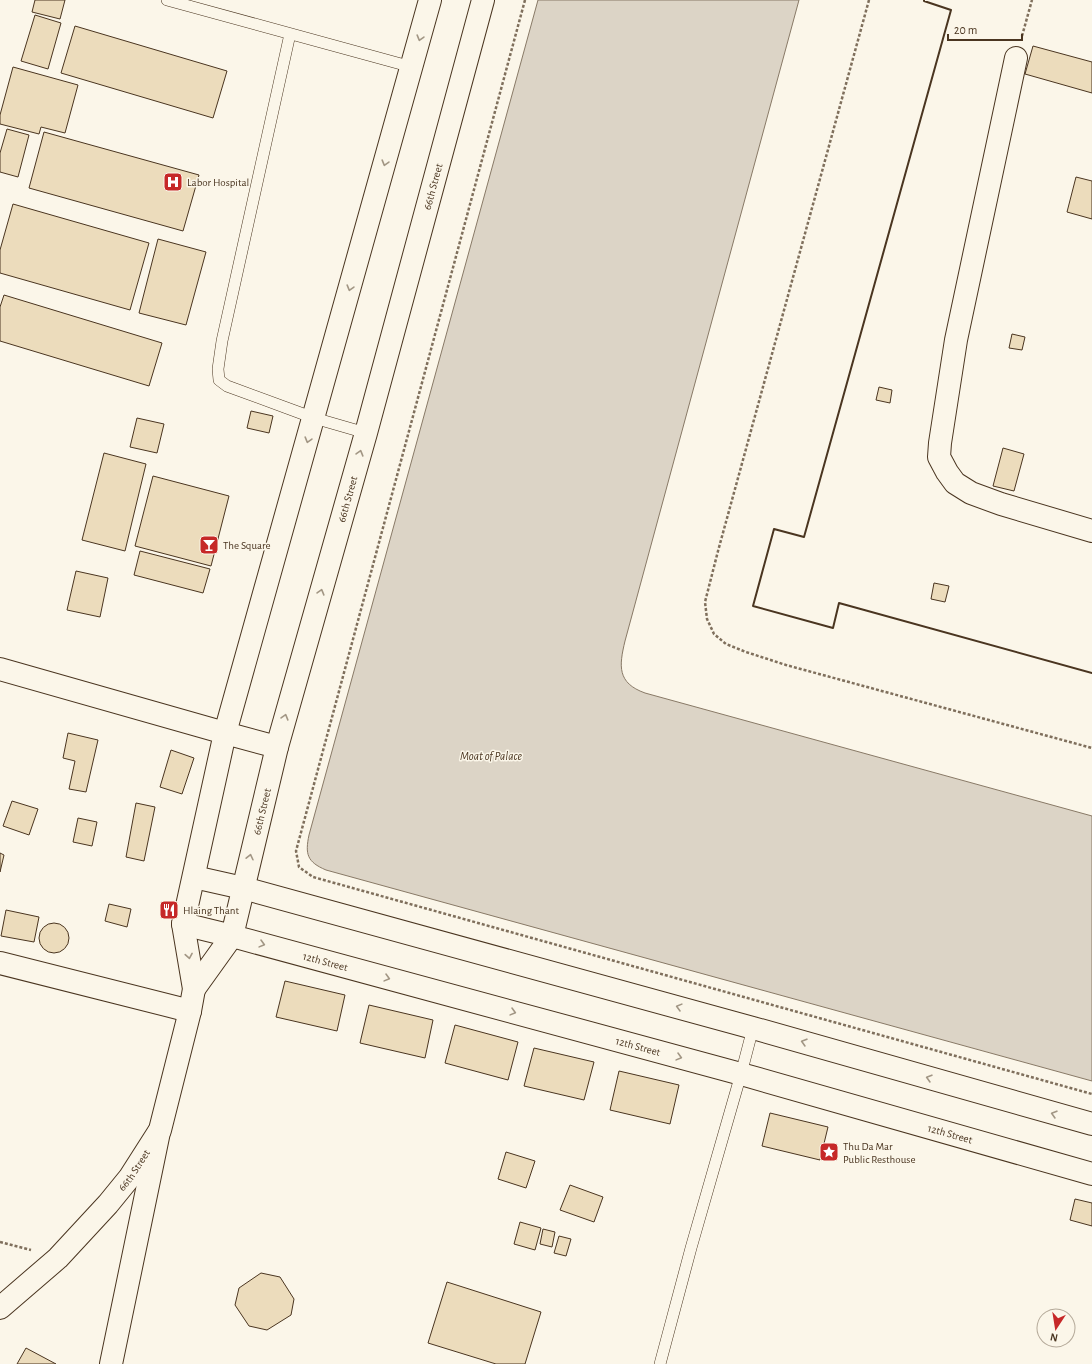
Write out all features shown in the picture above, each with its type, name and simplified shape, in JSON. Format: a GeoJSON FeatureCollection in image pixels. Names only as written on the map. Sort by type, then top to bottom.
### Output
{"type":"FeatureCollection","features":[{"type":"Feature","properties":{"kind":"main road","name":"66th Street"},"geometry":{"type":"LineString","coordinates":[[0,1308],[58,1258],[108,1204],[130,1177],[160,1130],[190,1011],[194,989],[183,924],[225,733],[430,0]]}},
{"type":"Feature","properties":{"kind":"main road","name":"66th Street"},"geometry":{"type":"LineString","coordinates":[[194,989],[232,936],[276,747],[366,433],[483,0]]}},
{"type":"Feature","properties":{"kind":"main road"},"geometry":{"type":"LineString","coordinates":[[1016,58],[956,340],[939,457],[955,483],[971,493],[1001,504],[1092,531]]}},
{"type":"Feature","properties":{"kind":"main road"},"geometry":{"type":"LineString","coordinates":[[0,669],[276,747]]}},
{"type":"Feature","properties":{"kind":"main road"},"geometry":{"type":"LineString","coordinates":[[194,878],[243,888],[753,1028],[1092,1124]]}},
{"type":"Feature","properties":{"kind":"main road","name":"12th Street"},"geometry":{"type":"LineString","coordinates":[[183,924],[741,1074],[1092,1174]]}},
{"type":"Feature","properties":{"kind":"main road"},"geometry":{"type":"LineString","coordinates":[[0,963],[190,1011]]}},
{"type":"Feature","properties":{"kind":"main road"},"geometry":{"type":"LineString","coordinates":[[111,1364],[160,1130]]}},
{"type":"Feature","properties":{"kind":"lane"},"geometry":{"type":"LineString","coordinates":[[167,0],[412,66]]}},
{"type":"Feature","properties":{"kind":"lane"},"geometry":{"type":"LineString","coordinates":[[290,34],[222,341],[218,369],[219,380],[227,386],[314,418],[366,433]]}},
{"type":"Feature","properties":{"kind":"lane"},"geometry":{"type":"LineString","coordinates":[[660,1364],[753,1028]]}},
{"type":"Feature","properties":{"kind":"path"},"geometry":{"type":"LineString","coordinates":[[525,0],[296,851],[299,866],[313,877],[1092,1094]]}},
{"type":"Feature","properties":{"kind":"path"},"geometry":{"type":"LineString","coordinates":[[869,0],[718,551],[705,602],[707,619],[714,634],[726,644],[746,652],[786,665],[1092,748]]}},
{"type":"Feature","properties":{"kind":"path"},"geometry":{"type":"LineString","coordinates":[[1016,58],[1032,0]]}},
{"type":"Feature","properties":{"kind":"water","name":"Moat of Palace"},"geometry":{"type":"Polygon","coordinates":[[[538,0],[799,0],[625,641],[621,666],[622,673],[629,684],[645,693],[1092,816],[1092,1081],[326,870],[315,864],[309,857],[307,847],[309,835],[538,0]]]}},
{"type":"Feature","properties":{"kind":"building"},"geometry":{"type":"Polygon","coordinates":[[[35,0],[65,0],[60,19],[32,12],[35,0]]]}},
{"type":"Feature","properties":{"kind":"building"},"geometry":{"type":"Polygon","coordinates":[[[35,15],[61,23],[48,69],[21,61],[35,15]]]}},
{"type":"Feature","properties":{"kind":"building"},"geometry":{"type":"Polygon","coordinates":[[[75,26],[227,71],[213,118],[61,73],[75,26]]]}},
{"type":"Feature","properties":{"kind":"building"},"geometry":{"type":"Polygon","coordinates":[[[1033,46],[1092,62],[1092,93],[1025,74],[1033,46]]]}},
{"type":"Feature","properties":{"kind":"building"},"geometry":{"type":"Polygon","coordinates":[[[13,67],[78,85],[65,133],[41,127],[39,134],[0,124],[0,115],[13,67]]]}},
{"type":"Feature","properties":{"kind":"building"},"geometry":{"type":"Polygon","coordinates":[[[7,129],[29,135],[18,177],[0,172],[0,153],[7,129]]]}},
{"type":"Feature","properties":{"kind":"building"},"geometry":{"type":"Polygon","coordinates":[[[44,132],[199,175],[183,231],[29,188],[44,132]]]}},
{"type":"Feature","properties":{"kind":"building"},"geometry":{"type":"Polygon","coordinates":[[[1076,177],[1092,181],[1092,219],[1067,212],[1076,177]]]}},
{"type":"Feature","properties":{"kind":"building"},"geometry":{"type":"Polygon","coordinates":[[[13,204],[149,243],[130,310],[0,273],[0,250],[13,204]]]}},
{"type":"Feature","properties":{"kind":"building"},"geometry":{"type":"Polygon","coordinates":[[[158,239],[206,252],[186,325],[139,313],[158,239]]]}},
{"type":"Feature","properties":{"kind":"building"},"geometry":{"type":"Polygon","coordinates":[[[4,295],[162,343],[149,386],[0,341],[0,307],[4,295]]]}},
{"type":"Feature","properties":{"kind":"building"},"geometry":{"type":"Polygon","coordinates":[[[1012,334],[1025,337],[1022,350],[1009,348],[1012,334]]]}},
{"type":"Feature","properties":{"kind":"building"},"geometry":{"type":"Polygon","coordinates":[[[879,387],[892,390],[890,403],[876,400],[879,387]]]}},
{"type":"Feature","properties":{"kind":"building"},"geometry":{"type":"Polygon","coordinates":[[[251,411],[273,416],[269,433],[247,428],[251,411]]]}},
{"type":"Feature","properties":{"kind":"building"},"geometry":{"type":"Polygon","coordinates":[[[137,418],[164,424],[157,453],[130,447],[137,418]]]}},
{"type":"Feature","properties":{"kind":"building"},"geometry":{"type":"Polygon","coordinates":[[[1003,448],[1024,454],[1014,491],[993,486],[1003,448]]]}},
{"type":"Feature","properties":{"kind":"building"},"geometry":{"type":"Polygon","coordinates":[[[104,453],[146,464],[125,551],[82,540],[104,453]]]}},
{"type":"Feature","properties":{"kind":"building"},"geometry":{"type":"Polygon","coordinates":[[[153,476],[229,496],[211,566],[135,546],[153,476]]]}},
{"type":"Feature","properties":{"kind":"building"},"geometry":{"type":"Polygon","coordinates":[[[140,551],[210,569],[203,593],[134,575],[140,551]]]}},
{"type":"Feature","properties":{"kind":"building"},"geometry":{"type":"Polygon","coordinates":[[[76,571],[108,578],[100,617],[67,610],[76,571]]]}},
{"type":"Feature","properties":{"kind":"building"},"geometry":{"type":"Polygon","coordinates":[[[934,583],[949,586],[945,602],[931,599],[934,583]]]}},
{"type":"Feature","properties":{"kind":"building"},"geometry":{"type":"Polygon","coordinates":[[[68,733],[98,740],[86,792],[69,789],[75,761],[63,758],[68,733]]]}},
{"type":"Feature","properties":{"kind":"building"},"geometry":{"type":"Polygon","coordinates":[[[171,750],[194,758],[182,794],[160,787],[171,750]]]}},
{"type":"Feature","properties":{"kind":"building"},"geometry":{"type":"Polygon","coordinates":[[[12,801],[38,809],[29,835],[3,826],[12,801]]]}},
{"type":"Feature","properties":{"kind":"building"},"geometry":{"type":"Polygon","coordinates":[[[136,803],[155,807],[144,861],[126,857],[136,803]]]}},
{"type":"Feature","properties":{"kind":"building"},"geometry":{"type":"Polygon","coordinates":[[[78,818],[97,822],[92,846],[73,842],[78,818]]]}},
{"type":"Feature","properties":{"kind":"building"},"geometry":{"type":"Polygon","coordinates":[[[0,853],[4,855],[0,872],[0,853]]]}},
{"type":"Feature","properties":{"kind":"building"},"geometry":{"type":"Polygon","coordinates":[[[109,904],[131,909],[127,927],[105,921],[109,904]]]}},
{"type":"Feature","properties":{"kind":"building"},"geometry":{"type":"Polygon","coordinates":[[[6,910],[39,917],[34,942],[1,936],[6,910]]]}},
{"type":"Feature","properties":{"kind":"building"},"geometry":{"type":"Polygon","coordinates":[[[54,923],[65,927],[69,938],[65,949],[54,953],[43,949],[39,938],[43,927],[54,923]]]}},
{"type":"Feature","properties":{"kind":"building"},"geometry":{"type":"Polygon","coordinates":[[[285,981],[345,995],[337,1031],[276,1017],[285,981]]]}},
{"type":"Feature","properties":{"kind":"building"},"geometry":{"type":"Polygon","coordinates":[[[369,1005],[433,1020],[425,1058],[360,1043],[369,1005]]]}},
{"type":"Feature","properties":{"kind":"building"},"geometry":{"type":"Polygon","coordinates":[[[455,1025],[518,1042],[508,1080],[445,1063],[455,1025]]]}},
{"type":"Feature","properties":{"kind":"building"},"geometry":{"type":"Polygon","coordinates":[[[534,1048],[594,1062],[584,1100],[524,1086],[534,1048]]]}},
{"type":"Feature","properties":{"kind":"building"},"geometry":{"type":"Polygon","coordinates":[[[619,1071],[679,1085],[670,1124],[610,1110],[619,1071]]]}},
{"type":"Feature","properties":{"kind":"building"},"geometry":{"type":"Polygon","coordinates":[[[770,1113],[828,1127],[820,1160],[762,1146],[770,1113]]]}},
{"type":"Feature","properties":{"kind":"building"},"geometry":{"type":"Polygon","coordinates":[[[506,1152],[535,1161],[526,1188],[498,1179],[506,1152]]]}},
{"type":"Feature","properties":{"kind":"building"},"geometry":{"type":"Polygon","coordinates":[[[570,1185],[603,1197],[594,1222],[560,1210],[570,1185]]]}},
{"type":"Feature","properties":{"kind":"building"},"geometry":{"type":"Polygon","coordinates":[[[1075,1199],[1092,1203],[1092,1226],[1070,1220],[1075,1199]]]}},
{"type":"Feature","properties":{"kind":"building"},"geometry":{"type":"Polygon","coordinates":[[[520,1222],[541,1228],[535,1250],[514,1244],[520,1222]]]}},
{"type":"Feature","properties":{"kind":"building"},"geometry":{"type":"Polygon","coordinates":[[[543,1229],[555,1232],[552,1247],[540,1244],[543,1229]]]}},
{"type":"Feature","properties":{"kind":"building"},"geometry":{"type":"Polygon","coordinates":[[[559,1236],[571,1239],[566,1256],[554,1253],[559,1236]]]}},
{"type":"Feature","properties":{"kind":"building"},"geometry":{"type":"Polygon","coordinates":[[[261,1273],[280,1277],[294,1299],[291,1315],[267,1330],[249,1326],[235,1305],[239,1288],[261,1273]]]}},
{"type":"Feature","properties":{"kind":"building"},"geometry":{"type":"Polygon","coordinates":[[[447,1282],[541,1312],[525,1364],[496,1364],[428,1343],[447,1282]]]}},
{"type":"Feature","properties":{"kind":"building"},"geometry":{"type":"Polygon","coordinates":[[[26,1348],[56,1364],[17,1364],[26,1348]]]}},
{"type":"Feature","properties":{"kind":"wall"},"geometry":{"type":"LineString","coordinates":[[924,0],[951,10],[804,537],[774,529],[753,606],[833,628],[839,603],[1092,673]]}},
{"type":"Feature","properties":{"kind":"place","name":"Labor Hospital"},"geometry":{"type":"Point","coordinates":[173,182]}},
{"type":"Feature","properties":{"kind":"place","name":"The Square"},"geometry":{"type":"Point","coordinates":[209,545]}},
{"type":"Feature","properties":{"kind":"place","name":"Hlaing Thant"},"geometry":{"type":"Point","coordinates":[169,910]}},
{"type":"Feature","properties":{"kind":"place","name":"Thu Da Mar Public Resthouse"},"geometry":{"type":"Point","coordinates":[829,1152]}}]}
